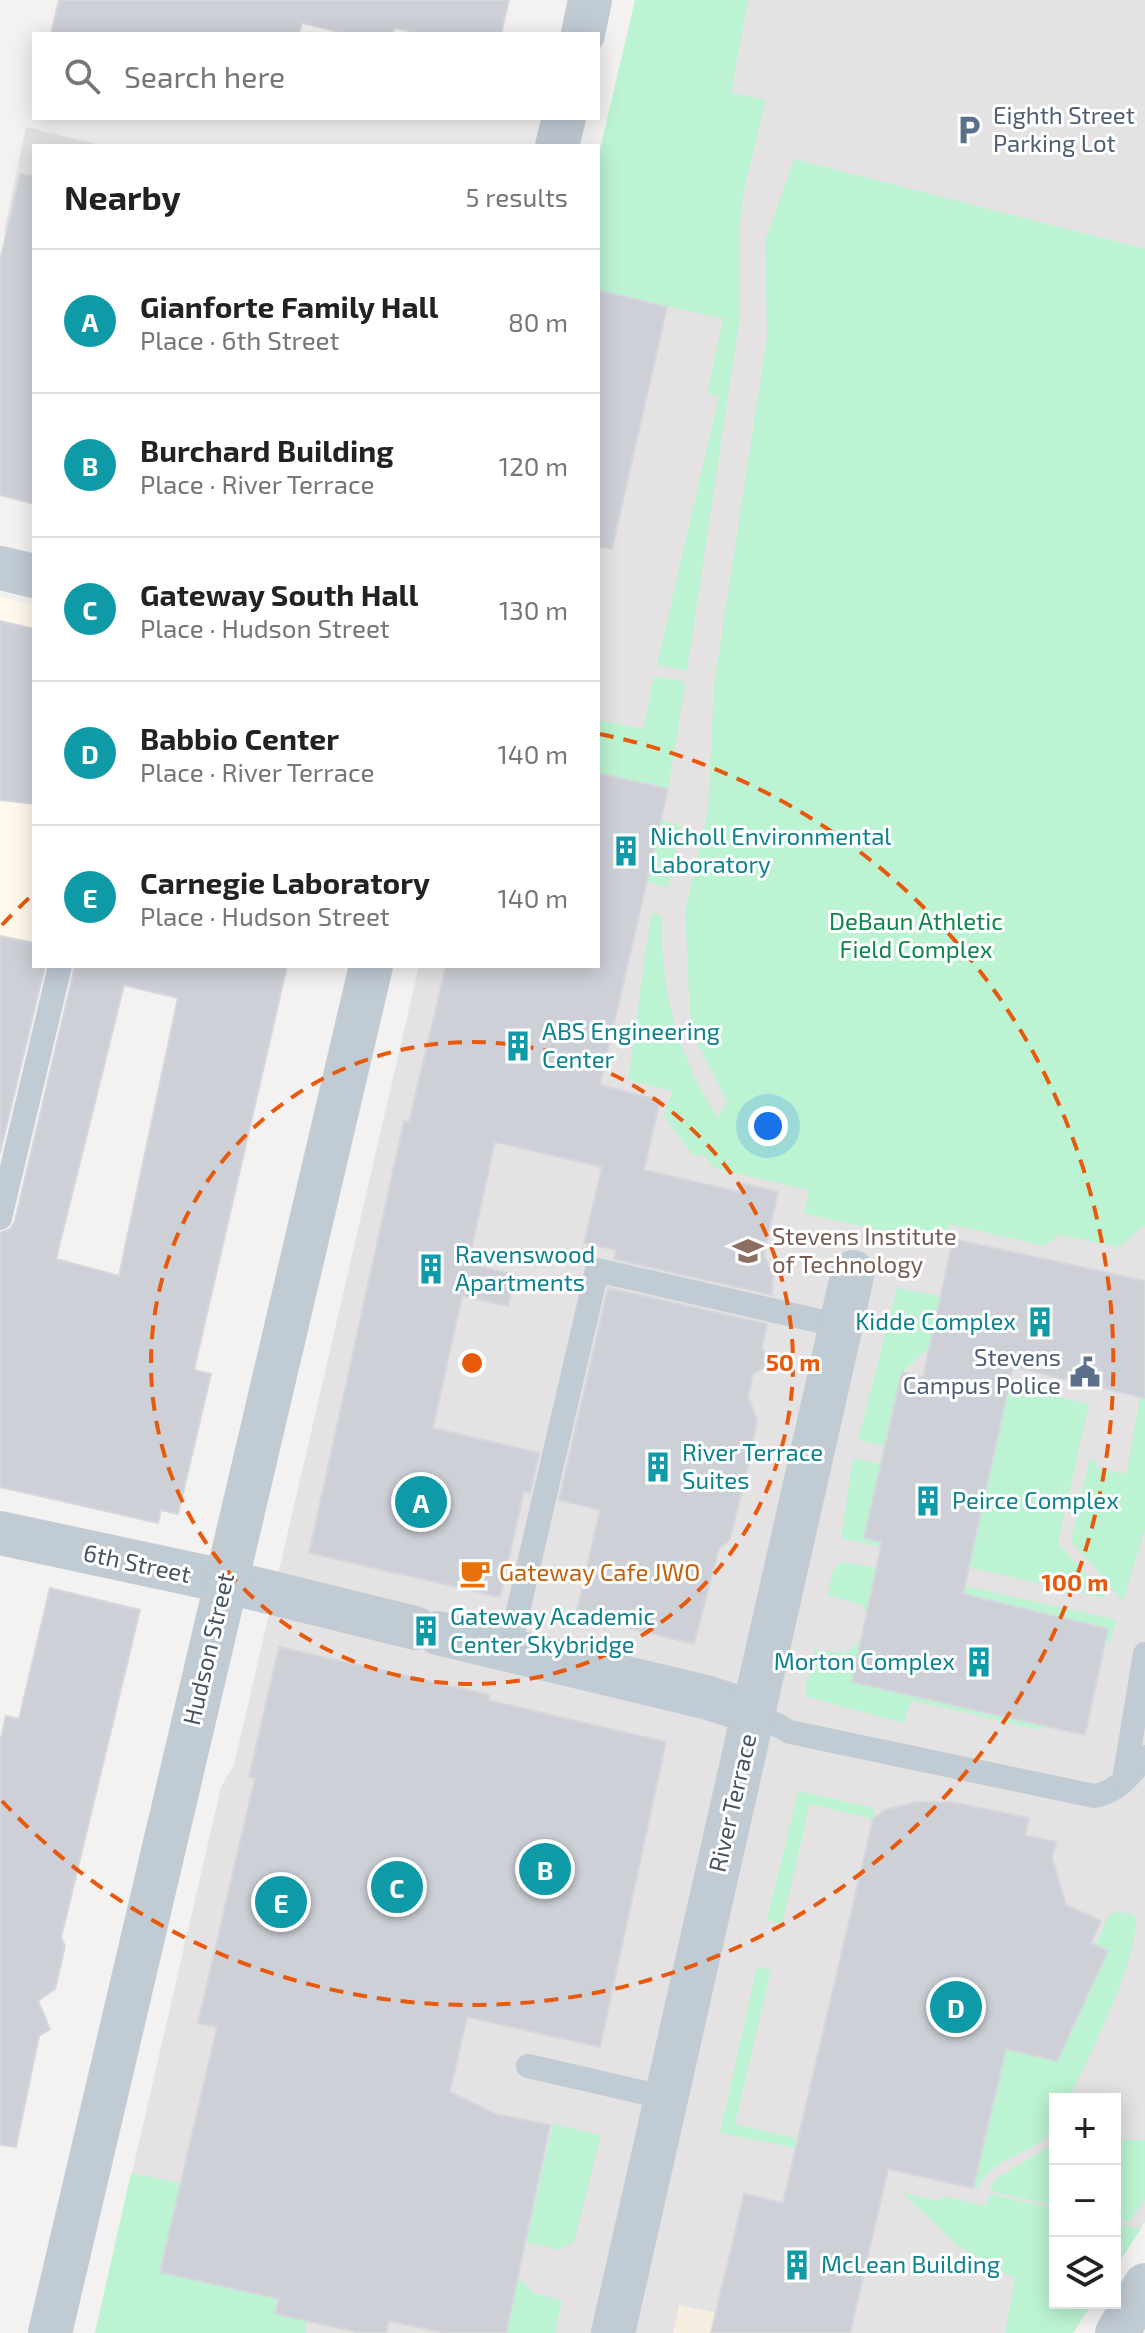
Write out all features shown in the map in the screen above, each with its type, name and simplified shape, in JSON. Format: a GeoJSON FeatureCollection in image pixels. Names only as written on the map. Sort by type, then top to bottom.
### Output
{"type":"FeatureCollection","features":[{"type":"Feature","properties":{"kind":"street"},"geometry":{"type":"LineString","coordinates":[[583,32],[590,0]]}},
{"type":"Feature","properties":{"kind":"street"},"geometry":{"type":"LineString","coordinates":[[558,144],[564,120]]}},
{"type":"Feature","properties":{"kind":"street"},"geometry":{"type":"LineString","coordinates":[[0,568],[32,576]]}},
{"type":"Feature","properties":{"kind":"street","name":"Hudson Street"},"geometry":{"type":"LineString","coordinates":[[50,2333],[224,1581],[371,968]]}},
{"type":"Feature","properties":{"kind":"street","name":"River Terrace"},"geometry":{"type":"LineString","coordinates":[[613,2333],[853,1272]]}},
{"type":"Feature","properties":{"kind":"street","name":"6th Street"},"geometry":{"type":"LineString","coordinates":[[0,1533],[224,1581],[705,1697],[753,1712]]}},
{"type":"Feature","properties":{"kind":"street"},"geometry":{"type":"LineString","coordinates":[[1117,2333],[1145,2285]]}},
{"type":"Feature","properties":{"kind":"lane"},"geometry":{"type":"LineString","coordinates":[[0,1218],[60,968]]}},
{"type":"Feature","properties":{"kind":"lane"},"geometry":{"type":"LineString","coordinates":[[509,1650],[597,1270],[841,1326]]}},
{"type":"Feature","properties":{"kind":"lane"},"geometry":{"type":"LineString","coordinates":[[1123,1782],[1145,1654]]}},
{"type":"Feature","properties":{"kind":"lane"},"geometry":{"type":"LineString","coordinates":[[753,1712],[790,1732],[1081,1794],[1109,1792],[1123,1782],[1145,1757]]}},
{"type":"Feature","properties":{"kind":"lane"},"geometry":{"type":"LineString","coordinates":[[528,2066],[667,2098]]}},
{"type":"Feature","properties":{"kind":"shaded area","name":"Stevens Institute of Technology"},"geometry":{"type":"Polygon","coordinates":[[[646,0],[1145,0],[1145,2222],[1121,2259],[1121,2093],[1049,2093],[1049,2309],[1088,2309],[1073,2333],[95,2333],[221,1787],[234,1765],[419,968],[600,968],[600,196],[646,0]]]}},
{"type":"Feature","properties":{"kind":"shaded area"},"geometry":{"type":"Polygon","coordinates":[[[26,127],[96,144],[32,144],[32,239],[4,232],[26,127]]]}},
{"type":"Feature","properties":{"kind":"shaded area"},"geometry":{"type":"Polygon","coordinates":[[[0,597],[32,605],[34,968],[0,1133],[0,597]]]}},
{"type":"Feature","properties":{"kind":"green space"},"geometry":{"type":"Polygon","coordinates":[[[635,0],[748,0],[731,93],[766,100],[743,195],[739,231],[739,323],[687,671],[657,665],[719,396],[707,393],[723,319],[600,290],[600,149],[635,0]]]}},
{"type":"Feature","properties":{"kind":"green space","name":"DeBaun Athletic Field Complex"},"geometry":{"type":"Polygon","coordinates":[[[794,159],[1145,249],[1145,1225],[1119,1247],[1059,1235],[1044,1246],[950,1224],[944,1246],[804,1213],[808,1190],[714,1168],[704,1155],[693,1155],[664,1117],[672,1091],[628,1080],[651,914],[662,916],[664,970],[682,1047],[718,1118],[727,1102],[698,1044],[690,1015],[685,911],[708,812],[714,685],[767,337],[765,241],[794,159]]]}},
{"type":"Feature","properties":{"kind":"green space"},"geometry":{"type":"Polygon","coordinates":[[[654,677],[682,681],[685,687],[668,789],[600,773],[600,720],[643,729],[654,677]]]}},
{"type":"Feature","properties":{"kind":"green space"},"geometry":{"type":"Polygon","coordinates":[[[661,820],[681,826],[668,887],[647,881],[661,820]]]}},
{"type":"Feature","properties":{"kind":"green space"},"geometry":{"type":"Polygon","coordinates":[[[897,1288],[941,1296],[929,1348],[902,1372],[885,1446],[858,1440],[897,1288]]]}},
{"type":"Feature","properties":{"kind":"green space"},"geometry":{"type":"Polygon","coordinates":[[[960,1374],[1089,1404],[1058,1543],[1105,1595],[1103,1598],[920,1556],[970,1562],[1007,1397],[960,1374]]]}},
{"type":"Feature","properties":{"kind":"green space"},"geometry":{"type":"Polygon","coordinates":[[[1140,1397],[1145,1398],[1145,1530],[1123,1601],[1071,1541],[1089,1460],[1097,1461],[1096,1467],[1126,1474],[1140,1397]]]}},
{"type":"Feature","properties":{"kind":"green space"},"geometry":{"type":"Polygon","coordinates":[[[853,1458],[881,1464],[864,1537],[897,1546],[896,1551],[841,1538],[853,1458]]]}},
{"type":"Feature","properties":{"kind":"green space"},"geometry":{"type":"Polygon","coordinates":[[[841,1562],[891,1570],[867,1614],[862,1605],[827,1595],[833,1571],[841,1562]]]}},
{"type":"Feature","properties":{"kind":"green space"},"geometry":{"type":"Polygon","coordinates":[[[916,1575],[1117,1620],[1110,1643],[1105,1643],[1108,1629],[915,1582],[916,1575]]]}},
{"type":"Feature","properties":{"kind":"green space"},"geometry":{"type":"Polygon","coordinates":[[[861,1640],[852,1681],[1046,1726],[1040,1730],[911,1700],[904,1723],[807,1697],[806,1686],[815,1650],[846,1653],[861,1640]]]}},
{"type":"Feature","properties":{"kind":"green space"},"geometry":{"type":"Polygon","coordinates":[[[798,1791],[874,1808],[873,1819],[810,1804],[782,1924],[767,1920],[798,1791]]]}},
{"type":"Feature","properties":{"kind":"green space"},"geometry":{"type":"Polygon","coordinates":[[[1115,1912],[1134,1914],[1131,1953],[1112,2006],[1072,2093],[1049,2093],[1049,2134],[992,2170],[978,2189],[973,2188],[1006,2049],[1057,2060],[1108,1951],[1096,1945],[1108,1916],[1115,1912]]]}},
{"type":"Feature","properties":{"kind":"green space"},"geometry":{"type":"Polygon","coordinates":[[[757,1967],[771,1970],[735,2124],[798,2139],[796,2148],[720,2133],[757,1967]]]}},
{"type":"Feature","properties":{"kind":"green space"},"geometry":{"type":"Polygon","coordinates":[[[553,2124],[601,2135],[574,2242],[558,2250],[526,2242],[553,2124]]]}},
{"type":"Feature","properties":{"kind":"green space"},"geometry":{"type":"Polygon","coordinates":[[[1121,2140],[1145,2140],[1145,2199],[1129,2222],[1121,2220],[1121,2140]]]}},
{"type":"Feature","properties":{"kind":"green space"},"geometry":{"type":"Polygon","coordinates":[[[1049,2147],[1049,2205],[990,2191],[995,2179],[1049,2147]]]}},
{"type":"Feature","properties":{"kind":"green space"},"geometry":{"type":"Polygon","coordinates":[[[131,2173],[180,2183],[161,2272],[279,2299],[276,2314],[307,2321],[305,2333],[95,2333],[131,2173]]]}},
{"type":"Feature","properties":{"kind":"green space"},"geometry":{"type":"Polygon","coordinates":[[[903,2193],[941,2201],[943,2196],[986,2206],[990,2194],[1049,2208],[1049,2309],[1088,2309],[1073,2333],[1005,2333],[1015,2279],[957,2245],[903,2193]]]}},
{"type":"Feature","properties":{"kind":"green space"},"geometry":{"type":"Polygon","coordinates":[[[1121,2224],[1141,2229],[1121,2259],[1121,2224]]]}},
{"type":"Feature","properties":{"kind":"green space"},"geometry":{"type":"Polygon","coordinates":[[[518,2280],[524,2282],[532,2293],[562,2300],[555,2333],[506,2333],[518,2280]]]}},
{"type":"Feature","properties":{"kind":"sand"},"geometry":{"type":"Polygon","coordinates":[[[679,2305],[716,2313],[711,2333],[673,2333],[679,2305]]]}},
{"type":"Feature","properties":{"kind":"building"},"geometry":{"type":"Polygon","coordinates":[[[59,0],[509,0],[501,32],[413,32],[396,28],[392,32],[340,32],[302,23],[300,32],[51,32],[59,0]]]}},
{"type":"Feature","properties":{"kind":"building"},"geometry":{"type":"Polygon","coordinates":[[[20,174],[32,176],[32,503],[0,495],[0,261],[20,174]]]}},
{"type":"Feature","properties":{"kind":"building"},"geometry":{"type":"Polygon","coordinates":[[[600,290],[667,307],[612,549],[600,547],[600,290]]]}},
{"type":"Feature","properties":{"kind":"building"},"geometry":{"type":"Polygon","coordinates":[[[0,621],[32,629],[32,804],[0,800],[0,621]]]}},
{"type":"Feature","properties":{"kind":"building"},"geometry":{"type":"Polygon","coordinates":[[[600,773],[668,789],[600,1085],[660,1100],[644,1170],[739,1192],[741,1183],[778,1192],[764,1255],[773,1275],[772,1295],[614,1259],[616,1250],[584,1243],[602,1167],[495,1142],[468,1264],[515,1274],[508,1306],[462,1296],[433,1428],[539,1453],[530,1493],[524,1492],[500,1597],[309,1553],[404,1121],[409,1122],[446,968],[600,968],[600,773]]]}},
{"type":"Feature","properties":{"kind":"building"},"geometry":{"type":"Polygon","coordinates":[[[0,936],[32,943],[32,968],[45,968],[0,1153],[0,936]]]}},
{"type":"Feature","properties":{"kind":"building"},"geometry":{"type":"Polygon","coordinates":[[[75,968],[287,968],[194,1370],[211,1374],[178,1514],[161,1510],[158,1523],[0,1487],[0,1233],[10,1229],[15,1221],[75,968]],[[124,985],[56,1259],[119,1276],[178,998],[124,985]]]}},
{"type":"Feature","properties":{"kind":"building"},"geometry":{"type":"Polygon","coordinates":[[[953,1239],[1145,1281],[1145,1398],[1013,1367],[963,1594],[1108,1629],[1085,1735],[852,1682],[882,1542],[864,1538],[902,1372],[923,1377],[953,1239]]]}},
{"type":"Feature","properties":{"kind":"building"},"geometry":{"type":"Polygon","coordinates":[[[608,1288],[767,1324],[762,1348],[773,1362],[753,1374],[748,1397],[757,1419],[750,1457],[730,1540],[719,1548],[694,1644],[576,1615],[600,1510],[559,1500],[608,1288]]]}},
{"type":"Feature","properties":{"kind":"building"},"geometry":{"type":"Polygon","coordinates":[[[50,1588],[140,1610],[61,1938],[65,1946],[55,1989],[38,2001],[50,2029],[39,2036],[16,2147],[0,2145],[0,1742],[6,1716],[19,1719],[50,1588]]]}},
{"type":"Feature","properties":{"kind":"building"},"geometry":{"type":"Polygon","coordinates":[[[279,1647],[490,1695],[488,1700],[666,1742],[600,2047],[467,2017],[450,2092],[495,2114],[550,2125],[506,2333],[446,2333],[389,2321],[386,2333],[361,2333],[275,2314],[279,2299],[160,2272],[217,2027],[198,2023],[255,1778],[249,1777],[279,1647]]]}},
{"type":"Feature","properties":{"kind":"building"},"geometry":{"type":"Polygon","coordinates":[[[916,1802],[951,1802],[1029,1818],[1025,1835],[1057,1842],[1052,1857],[1066,1905],[1101,1921],[1091,1943],[1108,1951],[1057,2061],[1006,2049],[973,2188],[888,2169],[850,2333],[711,2333],[744,2194],[783,2203],[873,1819],[885,1810],[916,1802]]]}},
{"type":"Feature","properties":{"kind":"place","name":"Eighth Street Parking Lot"},"geometry":{"type":"Point","coordinates":[969,130]}},
{"type":"Feature","properties":{"kind":"place","name":"Nicholl Environmental Laboratory"},"geometry":{"type":"Point","coordinates":[626,851]}},
{"type":"Feature","properties":{"kind":"place","name":"ABS Engineering Center"},"geometry":{"type":"Point","coordinates":[518,1046]}},
{"type":"Feature","properties":{"kind":"place","name":"Stevens Institute of Technology"},"geometry":{"type":"Point","coordinates":[748,1251]}},
{"type":"Feature","properties":{"kind":"place","name":"Ravenswood Apartments"},"geometry":{"type":"Point","coordinates":[431,1269]}},
{"type":"Feature","properties":{"kind":"place","name":"Kidde Complex"},"geometry":{"type":"Point","coordinates":[1040,1322]}},
{"type":"Feature","properties":{"kind":"place","name":"Stevens Campus Police"},"geometry":{"type":"Point","coordinates":[1085,1372]}},
{"type":"Feature","properties":{"kind":"place","name":"River Terrace Suites"},"geometry":{"type":"Point","coordinates":[658,1467]}},
{"type":"Feature","properties":{"kind":"place","name":"Peirce Complex"},"geometry":{"type":"Point","coordinates":[928,1501]}},
{"type":"Feature","properties":{"kind":"place","name":"Gianforte Family Hall"},"geometry":{"type":"Point","coordinates":[421,1502]}},
{"type":"Feature","properties":{"kind":"place","name":"Gateway Cafe JWO"},"geometry":{"type":"Point","coordinates":[475,1573]}},
{"type":"Feature","properties":{"kind":"place","name":"Gateway Academic Center Skybridge"},"geometry":{"type":"Point","coordinates":[426,1631]}},
{"type":"Feature","properties":{"kind":"place","name":"Morton Complex"},"geometry":{"type":"Point","coordinates":[979,1662]}},
{"type":"Feature","properties":{"kind":"place","name":"Burchard Building"},"geometry":{"type":"Point","coordinates":[545,1869]}},
{"type":"Feature","properties":{"kind":"place","name":"Gateway South Hall"},"geometry":{"type":"Point","coordinates":[397,1887]}},
{"type":"Feature","properties":{"kind":"place","name":"Carnegie Laboratory"},"geometry":{"type":"Point","coordinates":[281,1902]}},
{"type":"Feature","properties":{"kind":"place","name":"Babbio Center"},"geometry":{"type":"Point","coordinates":[956,2007]}},
{"type":"Feature","properties":{"kind":"place","name":"McLean Building"},"geometry":{"type":"Point","coordinates":[797,2265]}}]}
